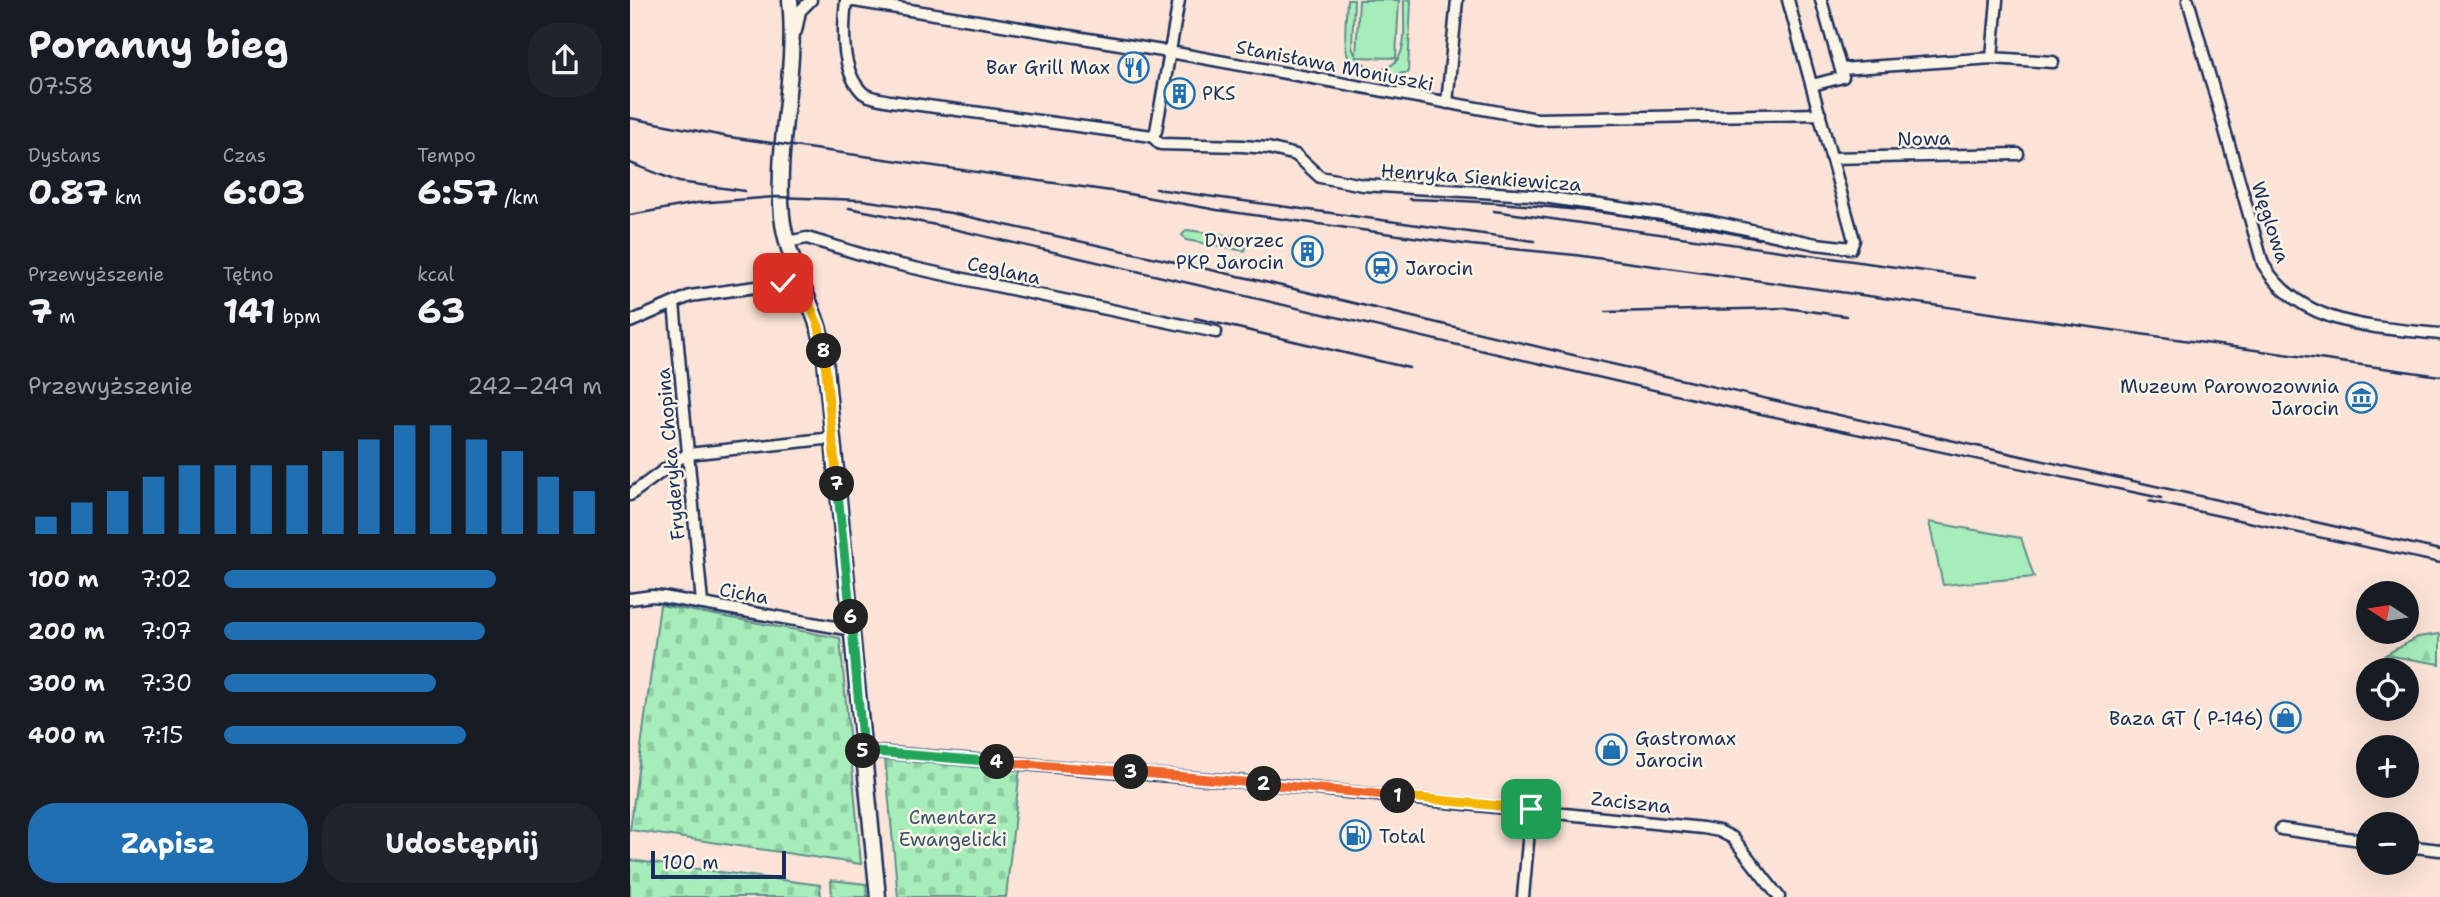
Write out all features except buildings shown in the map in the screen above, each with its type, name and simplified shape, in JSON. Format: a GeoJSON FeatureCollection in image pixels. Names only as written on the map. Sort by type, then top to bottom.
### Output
{"type":"FeatureCollection","features":[{"type":"Feature","properties":{"kind":"main road"},"geometry":{"type":"LineString","coordinates":[[790,0],[793,45],[781,166],[782,214],[787,242],[822,339],[878,897]]}},
{"type":"Feature","properties":{"kind":"street"},"geometry":{"type":"LineString","coordinates":[[793,45],[800,11],[811,0]]}},
{"type":"Feature","properties":{"kind":"street","name":"Stanisława Moniuszki"},"geometry":{"type":"LineString","coordinates":[[847,0],[1170,52],[1518,117],[1559,120],[1820,114]]}},
{"type":"Feature","properties":{"kind":"street","name":"Henryka Sienkiewicza"},"geometry":{"type":"LineString","coordinates":[[847,0],[845,49],[855,81],[865,95],[890,102],[1152,136],[1160,144],[1242,146],[1287,153],[1296,155],[1320,177],[1363,185],[1530,194],[1709,220],[1816,244],[1851,248],[1854,240],[1831,158]]}},
{"type":"Feature","properties":{"kind":"street"},"geometry":{"type":"LineString","coordinates":[[1152,136],[1156,131],[1179,0]]}},
{"type":"Feature","properties":{"kind":"street"},"geometry":{"type":"LineString","coordinates":[[1447,103],[1457,0]]}},
{"type":"Feature","properties":{"kind":"street"},"geometry":{"type":"LineString","coordinates":[[1788,0],[1831,158]]}},
{"type":"Feature","properties":{"kind":"street"},"geometry":{"type":"LineString","coordinates":[[1812,85],[1843,77],[1821,0]]}},
{"type":"Feature","properties":{"kind":"street"},"geometry":{"type":"LineString","coordinates":[[1992,58],[1997,0]]}},
{"type":"Feature","properties":{"kind":"street","name":"Węglowa"},"geometry":{"type":"LineString","coordinates":[[2188,0],[2263,264],[2270,277],[2313,311],[2346,323],[2440,334]]}},
{"type":"Feature","properties":{"kind":"street"},"geometry":{"type":"LineString","coordinates":[[1841,69],[1992,58],[2053,62]]}},
{"type":"Feature","properties":{"kind":"street","name":"Nowa"},"geometry":{"type":"LineString","coordinates":[[1831,158],[2018,154]]}},
{"type":"Feature","properties":{"kind":"street","name":"Ceglana"},"geometry":{"type":"LineString","coordinates":[[787,242],[807,239],[887,262],[1216,332]]}},
{"type":"Feature","properties":{"kind":"street"},"geometry":{"type":"LineString","coordinates":[[630,322],[698,295],[800,281]]}},
{"type":"Feature","properties":{"kind":"street","name":"Fryderyka Chopina"},"geometry":{"type":"LineString","coordinates":[[674,303],[702,603]]}},
{"type":"Feature","properties":{"kind":"street"},"geometry":{"type":"LineString","coordinates":[[630,495],[688,454],[833,439]]}},
{"type":"Feature","properties":{"kind":"street","name":"Cicha"},"geometry":{"type":"LineString","coordinates":[[630,599],[652,596],[852,630]]}},
{"type":"Feature","properties":{"kind":"street","name":"Zaciszna"},"geometry":{"type":"LineString","coordinates":[[863,751],[1269,784],[1531,809],[1719,831],[1733,838],[1779,897]]}},
{"type":"Feature","properties":{"kind":"street"},"geometry":{"type":"LineString","coordinates":[[1523,897],[1531,809]]}},
{"type":"Feature","properties":{"kind":"street"},"geometry":{"type":"LineString","coordinates":[[2281,830],[2356,839]]}},
{"type":"Feature","properties":{"kind":"street"},"geometry":{"type":"LineString","coordinates":[[2419,848],[2440,850]]}},
{"type":"Feature","properties":{"kind":"green space"},"geometry":{"type":"Polygon","coordinates":[[[1347,0],[1354,0],[1352,46],[1355,54],[1366,65],[1381,69],[1395,62],[1400,55],[1404,35],[1404,0],[1411,0],[1408,73],[1375,76],[1363,74],[1354,67],[1346,47],[1347,0]]]}},
{"type":"Feature","properties":{"kind":"green space"},"geometry":{"type":"Polygon","coordinates":[[[1359,0],[1399,0],[1396,58],[1356,57],[1359,0]]]}},
{"type":"Feature","properties":{"kind":"green space"},"geometry":{"type":"Polygon","coordinates":[[[1187,230],[1247,238],[1245,251],[1186,240],[1182,235],[1187,230]]]}},
{"type":"Feature","properties":{"kind":"green space"},"geometry":{"type":"Polygon","coordinates":[[[1929,522],[2021,538],[2034,577],[1943,585],[1929,522]]]}},
{"type":"Feature","properties":{"kind":"green space"},"geometry":{"type":"Polygon","coordinates":[[[660,605],[840,638],[861,864],[630,830],[660,605]]]}},
{"type":"Feature","properties":{"kind":"green space"},"geometry":{"type":"Polygon","coordinates":[[[2440,634],[2440,664],[2419,661],[2419,658],[2385,655],[2405,644],[2419,644],[2419,637],[2440,634]]]}},
{"type":"Feature","properties":{"kind":"green space","name":"Cmentarz Ewangelicki"},"geometry":{"type":"Polygon","coordinates":[[[885,758],[1020,768],[1006,897],[898,897],[885,758]]]}},
{"type":"Feature","properties":{"kind":"green space"},"geometry":{"type":"Polygon","coordinates":[[[630,860],[820,885],[821,897],[630,897],[630,860]]]}},
{"type":"Feature","properties":{"kind":"green space"},"geometry":{"type":"Polygon","coordinates":[[[831,880],[866,884],[867,897],[832,897],[831,880]]]}},
{"type":"Feature","properties":{"kind":"railway"},"geometry":{"type":"LineString","coordinates":[[630,118],[729,137],[1118,192],[1217,210],[1471,245],[1575,255],[2440,376]]}},
{"type":"Feature","properties":{"kind":"railway"},"geometry":{"type":"LineString","coordinates":[[630,163],[679,182],[745,191]]}},
{"type":"Feature","properties":{"kind":"railway"},"geometry":{"type":"LineString","coordinates":[[1156,189],[1534,241]]}},
{"type":"Feature","properties":{"kind":"railway"},"geometry":{"type":"LineString","coordinates":[[630,215],[697,203],[775,197],[862,200],[951,213],[2440,550]]}},
{"type":"Feature","properties":{"kind":"railway"},"geometry":{"type":"LineString","coordinates":[[1409,199],[1497,203],[1629,216],[1759,239]]}},
{"type":"Feature","properties":{"kind":"railway"},"geometry":{"type":"LineString","coordinates":[[849,208],[936,225],[1732,408],[2161,498]]}},
{"type":"Feature","properties":{"kind":"railway"},"geometry":{"type":"LineString","coordinates":[[1494,211],[1975,278]]}},
{"type":"Feature","properties":{"kind":"railway"},"geometry":{"type":"LineString","coordinates":[[1606,312],[1786,308],[1846,316]]}},
{"type":"Feature","properties":{"kind":"railway"},"geometry":{"type":"LineString","coordinates":[[1195,318],[1409,368]]}},
{"type":"Feature","properties":{"kind":"railway"},"geometry":{"type":"LineString","coordinates":[[2149,501],[2440,563]]}},
{"type":"Feature","properties":{"kind":"place","name":"Bar Grill Max"},"geometry":{"type":"Point","coordinates":[1133,67]}},
{"type":"Feature","properties":{"kind":"place","name":"PKS"},"geometry":{"type":"Point","coordinates":[1179,93]}},
{"type":"Feature","properties":{"kind":"place","name":"Dworzec PKP Jarocin"},"geometry":{"type":"Point","coordinates":[1307,251]}},
{"type":"Feature","properties":{"kind":"place","name":"Jarocin"},"geometry":{"type":"Point","coordinates":[1382,268]}},
{"type":"Feature","properties":{"kind":"place","name":"Muzeum Parowozownia Jarocin"},"geometry":{"type":"Point","coordinates":[2362,397]}},
{"type":"Feature","properties":{"kind":"place","name":"Baza GT ( P-146)"},"geometry":{"type":"Point","coordinates":[2286,718]}},
{"type":"Feature","properties":{"kind":"place","name":"Gastromax Jarocin"},"geometry":{"type":"Point","coordinates":[1612,749]}},
{"type":"Feature","properties":{"kind":"place","name":"Total"},"geometry":{"type":"Point","coordinates":[1356,836]}},
{"type":"Feature","properties":{"kind":"route"},"geometry":{"type":"LineString","coordinates":[[783,283],[800,281],[819,327],[824,349],[863,751],[1269,784],[1531,809]]}}]}
